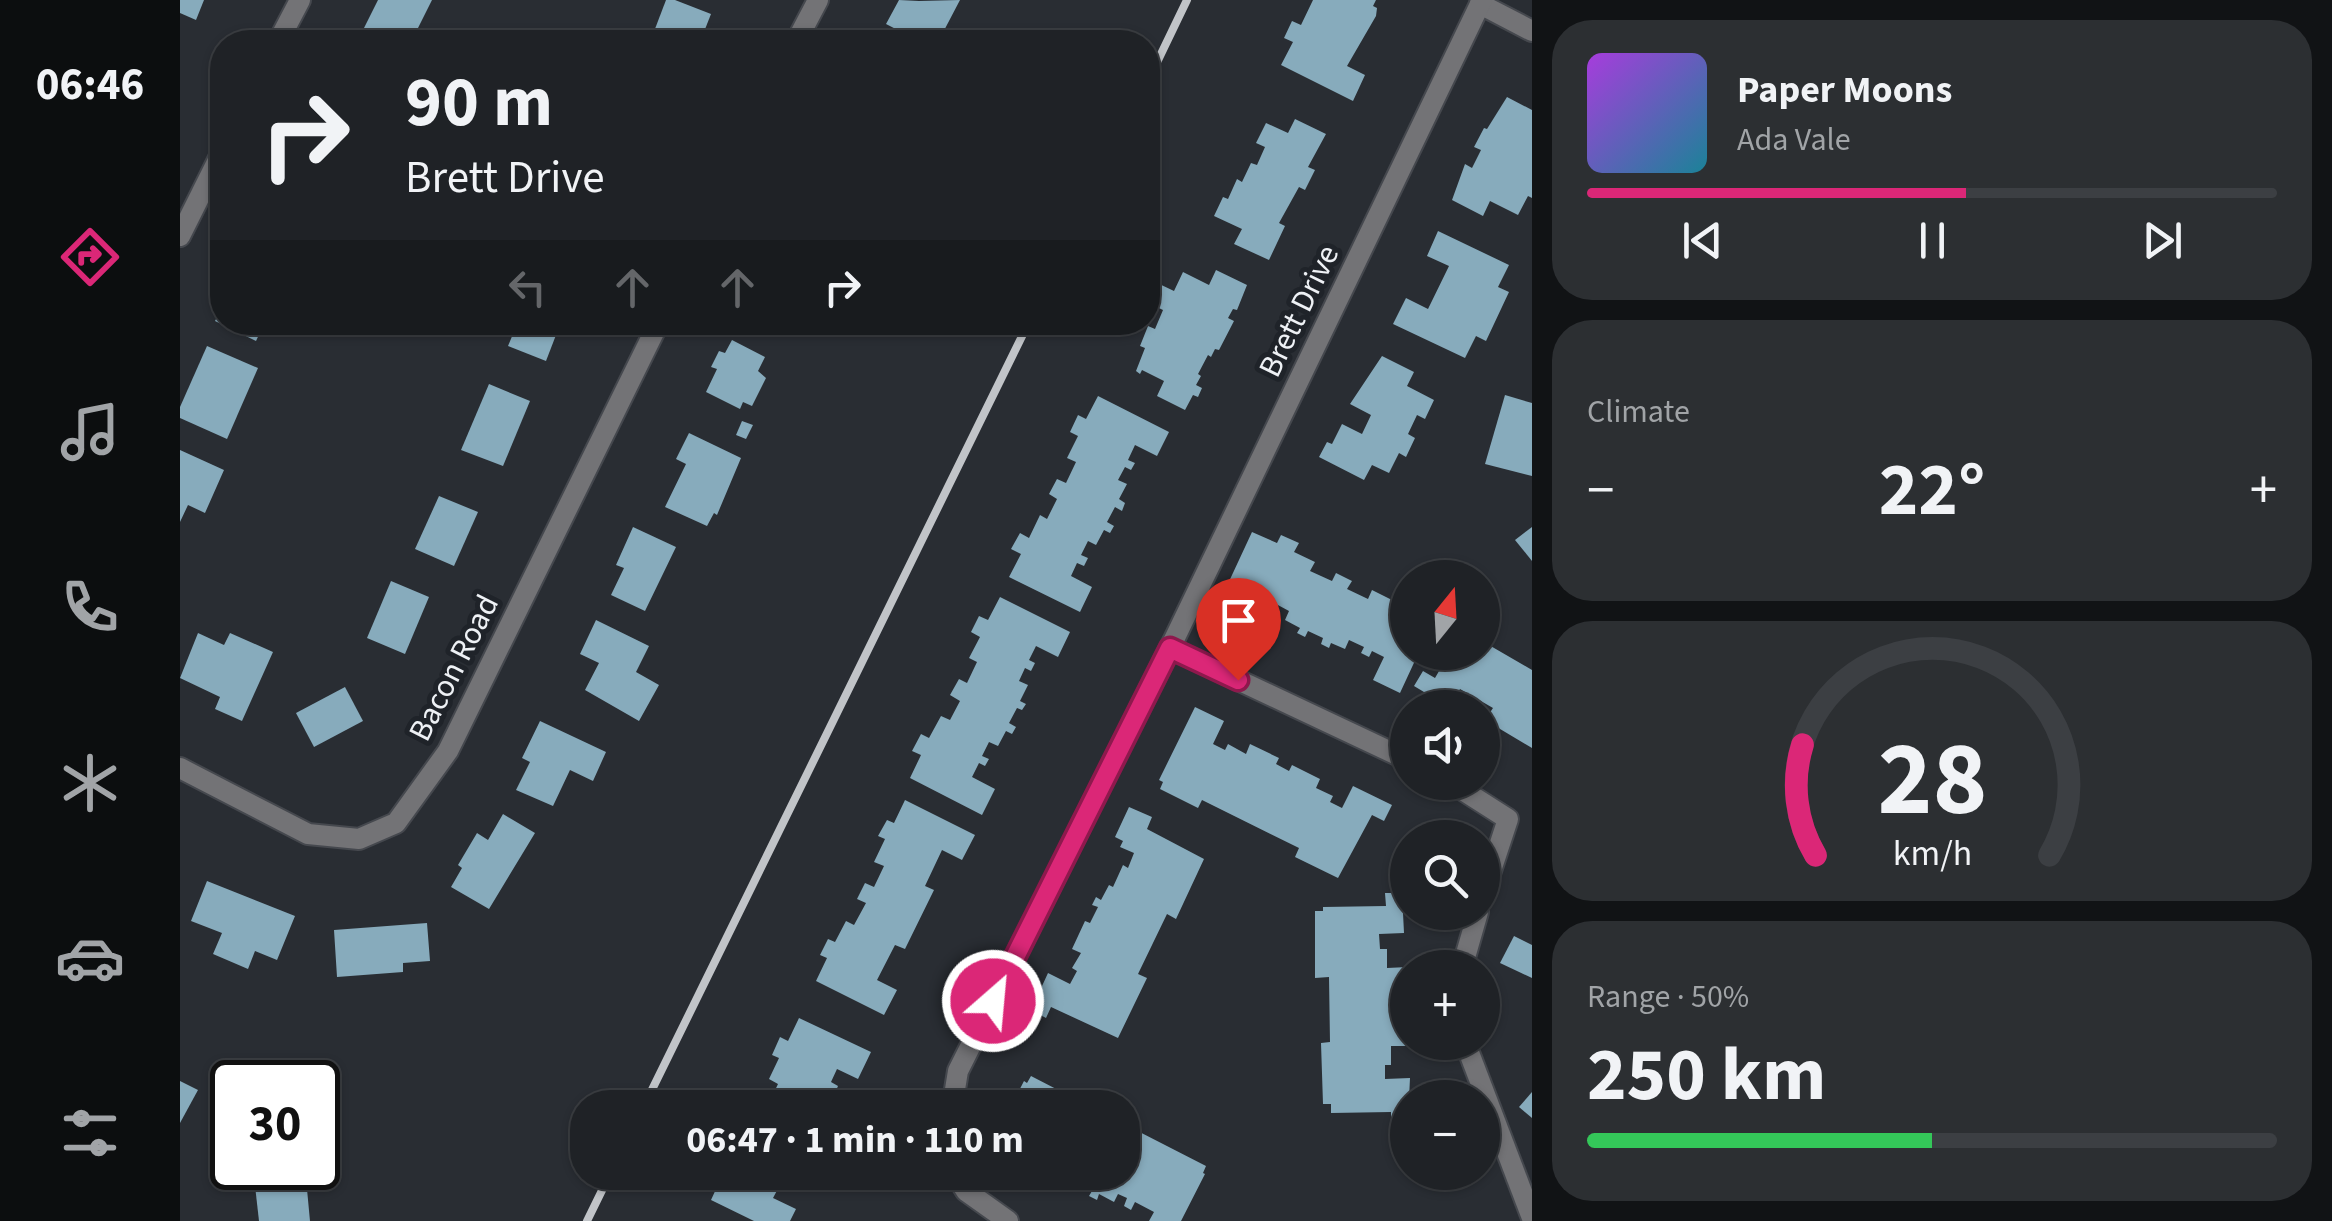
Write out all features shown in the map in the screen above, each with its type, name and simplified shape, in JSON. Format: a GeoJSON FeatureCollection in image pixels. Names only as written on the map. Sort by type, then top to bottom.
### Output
{"type":"FeatureCollection","features":[{"type":"Feature","properties":{"kind":"street"},"geometry":{"type":"LineString","coordinates":[[284,30],[300,0]]}},
{"type":"Feature","properties":{"kind":"street"},"geometry":{"type":"LineString","coordinates":[[802,30],[818,0]]}},
{"type":"Feature","properties":{"kind":"street"},"geometry":{"type":"LineString","coordinates":[[1481,2],[1532,31]]}},
{"type":"Feature","properties":{"kind":"street","name":"Brett Drive"},"geometry":{"type":"LineString","coordinates":[[955,1090],[958,1072],[1170,648],[1481,2]]}},
{"type":"Feature","properties":{"kind":"street"},"geometry":{"type":"LineString","coordinates":[[180,236],[210,176]]}},
{"type":"Feature","properties":{"kind":"street","name":"Bacon Road"},"geometry":{"type":"LineString","coordinates":[[180,768],[308,834],[359,839],[396,823],[448,752],[653,335]]}},
{"type":"Feature","properties":{"kind":"street"},"geometry":{"type":"LineString","coordinates":[[1170,648],[1390,752]]}},
{"type":"Feature","properties":{"kind":"street"},"geometry":{"type":"LineString","coordinates":[[1478,800],[1508,819],[1500,843]]}},
{"type":"Feature","properties":{"kind":"street"},"geometry":{"type":"LineString","coordinates":[[1472,1060],[1532,1218]]}},
{"type":"Feature","properties":{"kind":"street"},"geometry":{"type":"LineString","coordinates":[[965,1190],[1008,1221]]}},
{"type":"Feature","properties":{"kind":"building"},"geometry":{"type":"Polygon","coordinates":[[[180,0],[204,0],[196,20],[180,13],[180,0]]]}},
{"type":"Feature","properties":{"kind":"building"},"geometry":{"type":"Polygon","coordinates":[[[378,0],[432,0],[417,30],[363,30],[378,0]]]}},
{"type":"Feature","properties":{"kind":"building"},"geometry":{"type":"Polygon","coordinates":[[[666,0],[711,14],[705,30],[655,30],[666,0]]]}},
{"type":"Feature","properties":{"kind":"building"},"geometry":{"type":"Polygon","coordinates":[[[899,0],[960,0],[944,30],[898,30],[886,24],[899,0]]]}},
{"type":"Feature","properties":{"kind":"building"},"geometry":{"type":"Polygon","coordinates":[[[1313,0],[1376,0],[1376,16],[1347,66],[1365,75],[1353,101],[1281,65],[1293,42],[1284,38],[1292,21],[1301,25],[1313,0]]]}},
{"type":"Feature","properties":{"kind":"building"},"geometry":{"type":"Polygon","coordinates":[[[1507,97],[1532,110],[1532,198],[1528,196],[1518,215],[1490,201],[1483,216],[1452,200],[1465,164],[1472,168],[1481,150],[1474,147],[1484,128],[1487,129],[1507,97]]]}},
{"type":"Feature","properties":{"kind":"building"},"geometry":{"type":"Polygon","coordinates":[[[1295,119],[1326,134],[1308,167],[1315,170],[1305,190],[1299,187],[1279,223],[1285,226],[1269,260],[1234,244],[1242,229],[1214,216],[1237,179],[1242,182],[1251,163],[1257,165],[1265,147],[1256,143],[1266,123],[1288,133],[1295,119]]]}},
{"type":"Feature","properties":{"kind":"building"},"geometry":{"type":"Polygon","coordinates":[[[1438,231],[1509,265],[1498,287],[1509,292],[1486,341],[1476,336],[1465,358],[1393,324],[1406,298],[1428,309],[1449,266],[1427,256],[1438,231]]]}},
{"type":"Feature","properties":{"kind":"building"},"geometry":{"type":"Polygon","coordinates":[[[1216,270],[1247,285],[1237,310],[1233,309],[1228,318],[1234,321],[1219,350],[1215,349],[1211,357],[1208,355],[1198,374],[1201,376],[1196,385],[1202,388],[1198,397],[1193,395],[1185,410],[1157,396],[1164,381],[1136,371],[1145,348],[1140,346],[1144,335],[1160,335],[1160,284],[1174,291],[1183,272],[1209,285],[1216,270]]]}},
{"type":"Feature","properties":{"kind":"building"},"geometry":{"type":"Polygon","coordinates":[[[513,335],[556,335],[546,361],[508,346],[513,335]]]}},
{"type":"Feature","properties":{"kind":"building"},"geometry":{"type":"Polygon","coordinates":[[[732,340],[765,357],[758,371],[766,378],[752,406],[743,402],[740,409],[706,392],[717,369],[711,367],[719,351],[725,353],[732,340]]]}},
{"type":"Feature","properties":{"kind":"building"},"geometry":{"type":"Polygon","coordinates":[[[207,346],[258,368],[227,439],[180,418],[180,407],[207,346]]]}},
{"type":"Feature","properties":{"kind":"building"},"geometry":{"type":"Polygon","coordinates":[[[1382,356],[1414,372],[1407,386],[1434,400],[1425,419],[1417,415],[1408,434],[1415,438],[1406,457],[1399,453],[1389,473],[1372,465],[1364,480],[1319,457],[1327,442],[1332,444],[1342,424],[1362,434],[1371,415],[1350,404],[1382,356]]]}},
{"type":"Feature","properties":{"kind":"building"},"geometry":{"type":"Polygon","coordinates":[[[489,384],[530,401],[503,466],[461,450],[489,384]]]}},
{"type":"Feature","properties":{"kind":"building"},"geometry":{"type":"Polygon","coordinates":[[[1505,395],[1532,403],[1532,476],[1485,464],[1505,395]]]}},
{"type":"Feature","properties":{"kind":"building"},"geometry":{"type":"Polygon","coordinates":[[[1098,396],[1169,432],[1157,456],[1135,445],[1128,460],[1135,463],[1131,470],[1125,467],[1118,480],[1127,484],[1119,499],[1125,503],[1122,511],[1115,507],[1107,522],[1114,526],[1110,533],[1104,530],[1096,545],[1088,541],[1081,555],[1088,558],[1084,566],[1077,563],[1071,576],[1092,587],[1080,612],[1009,577],[1021,554],[1011,549],[1020,533],[1029,538],[1040,515],[1047,519],[1057,499],[1049,494],[1057,479],[1066,483],[1076,462],[1067,458],[1078,436],[1070,432],[1078,415],[1086,419],[1098,396]]]}},
{"type":"Feature","properties":{"kind":"building"},"geometry":{"type":"Polygon","coordinates":[[[742,421],[753,425],[746,439],[736,435],[742,421]]]}},
{"type":"Feature","properties":{"kind":"building"},"geometry":{"type":"Polygon","coordinates":[[[689,433],[741,458],[717,515],[714,513],[707,526],[665,507],[686,464],[676,459],[689,433]]]}},
{"type":"Feature","properties":{"kind":"building"},"geometry":{"type":"Polygon","coordinates":[[[180,450],[224,470],[205,513],[188,505],[180,522],[180,450]]]}},
{"type":"Feature","properties":{"kind":"building"},"geometry":{"type":"Polygon","coordinates":[[[439,496],[478,512],[454,566],[415,549],[439,496]]]}},
{"type":"Feature","properties":{"kind":"building"},"geometry":{"type":"Polygon","coordinates":[[[633,527],[676,547],[645,611],[611,595],[624,568],[616,565],[633,527]]]}},
{"type":"Feature","properties":{"kind":"building"},"geometry":{"type":"Polygon","coordinates":[[[1532,527],[1532,561],[1515,540],[1532,527]]]}},
{"type":"Feature","properties":{"kind":"building"},"geometry":{"type":"Polygon","coordinates":[[[1252,532],[1277,543],[1281,535],[1299,543],[1294,552],[1315,562],[1310,571],[1332,581],[1336,573],[1352,581],[1347,589],[1368,599],[1372,590],[1390,599],[1390,670],[1411,670],[1401,690],[1394,690],[1373,680],[1384,657],[1372,651],[1369,657],[1361,653],[1364,647],[1349,640],[1345,649],[1331,643],[1329,648],[1321,644],[1323,638],[1308,631],[1305,637],[1297,633],[1300,628],[1285,620],[1289,611],[1276,604],[1273,610],[1266,606],[1268,600],[1255,594],[1245,615],[1219,603],[1252,532]]]}},
{"type":"Feature","properties":{"kind":"building"},"geometry":{"type":"Polygon","coordinates":[[[391,581],[429,597],[405,654],[367,638],[391,581]]]}},
{"type":"Feature","properties":{"kind":"building"},"geometry":{"type":"Polygon","coordinates":[[[1000,597],[1070,632],[1058,657],[1036,646],[1029,660],[1035,663],[1031,671],[1025,668],[1019,681],[1028,685],[1020,701],[1026,704],[1022,710],[1017,708],[1009,723],[1016,727],[1012,734],[1006,731],[998,746],[989,742],[982,756],[989,759],[985,766],[979,763],[972,777],[995,789],[982,815],[910,778],[921,755],[912,751],[921,734],[929,738],[941,716],[950,720],[960,701],[950,695],[959,679],[967,683],[977,662],[969,658],[980,637],[971,632],[979,616],[988,620],[1000,597]]]}},
{"type":"Feature","properties":{"kind":"building"},"geometry":{"type":"Polygon","coordinates":[[[596,620],[649,646],[636,672],[659,685],[639,721],[585,690],[599,663],[580,654],[596,620]]]}},
{"type":"Feature","properties":{"kind":"building"},"geometry":{"type":"Polygon","coordinates":[[[198,633],[224,645],[230,633],[273,652],[242,721],[215,709],[220,697],[180,678],[198,633]]]}},
{"type":"Feature","properties":{"kind":"building"},"geometry":{"type":"Polygon","coordinates":[[[1500,651],[1532,670],[1532,748],[1500,729],[1500,690],[1421,690],[1414,686],[1423,671],[1435,678],[1440,670],[1500,670],[1500,651]]]}},
{"type":"Feature","properties":{"kind":"building"},"geometry":{"type":"Polygon","coordinates":[[[345,687],[363,721],[314,747],[296,713],[345,687]]]}},
{"type":"Feature","properties":{"kind":"building"},"geometry":{"type":"Polygon","coordinates":[[[1195,707],[1224,721],[1213,744],[1225,750],[1228,744],[1246,754],[1250,744],[1279,758],[1276,764],[1289,771],[1292,765],[1320,779],[1316,788],[1333,796],[1330,802],[1342,808],[1353,786],[1392,805],[1384,821],[1372,815],[1338,878],[1295,857],[1299,848],[1202,800],[1198,808],[1160,789],[1163,782],[1159,780],[1195,707]]]}},
{"type":"Feature","properties":{"kind":"building"},"geometry":{"type":"Polygon","coordinates":[[[540,721],[606,752],[593,781],[570,770],[553,806],[516,790],[530,762],[522,758],[540,721]]]}},
{"type":"Feature","properties":{"kind":"building"},"geometry":{"type":"Polygon","coordinates":[[[905,800],[975,835],[962,860],[942,850],[925,886],[934,890],[905,949],[895,945],[877,980],[897,990],[884,1015],[816,981],[827,958],[820,955],[828,939],[835,942],[846,921],[854,925],[866,903],[857,899],[865,883],[874,887],[884,866],[874,862],[885,839],[878,836],[887,820],[894,823],[905,800]]]}},
{"type":"Feature","properties":{"kind":"building"},"geometry":{"type":"Polygon","coordinates":[[[1129,807],[1152,817],[1147,829],[1204,859],[1176,919],[1167,914],[1138,974],[1147,978],[1118,1038],[1051,1007],[1046,1018],[1031,1010],[1048,973],[1070,984],[1077,971],[1072,968],[1081,953],[1072,949],[1085,921],[1090,923],[1098,907],[1092,905],[1096,897],[1101,900],[1109,885],[1113,887],[1123,865],[1128,868],[1134,853],[1120,847],[1123,841],[1115,837],[1129,807]]]}},
{"type":"Feature","properties":{"kind":"building"},"geometry":{"type":"Polygon","coordinates":[[[503,814],[535,833],[489,909],[451,887],[462,868],[458,865],[477,833],[488,840],[503,814]]]}},
{"type":"Feature","properties":{"kind":"building"},"geometry":{"type":"Polygon","coordinates":[[[207,881],[295,916],[277,960],[255,951],[248,969],[213,954],[222,933],[191,921],[207,881]]]}},
{"type":"Feature","properties":{"kind":"building"},"geometry":{"type":"Polygon","coordinates":[[[1385,893],[1390,893],[1390,930],[1404,933],[1379,934],[1380,949],[1387,949],[1390,968],[1391,1065],[1385,1065],[1385,1079],[1410,1080],[1390,1080],[1390,1112],[1331,1113],[1331,1104],[1323,1104],[1321,1043],[1330,1042],[1329,977],[1315,978],[1315,911],[1323,911],[1323,907],[1386,906],[1385,893]]]}},
{"type":"Feature","properties":{"kind":"building"},"geometry":{"type":"Polygon","coordinates":[[[427,923],[430,961],[403,963],[403,972],[337,977],[334,930],[427,923]]]}},
{"type":"Feature","properties":{"kind":"building"},"geometry":{"type":"Polygon","coordinates":[[[1514,936],[1532,945],[1532,978],[1500,963],[1514,936]]]}},
{"type":"Feature","properties":{"kind":"building"},"geometry":{"type":"Polygon","coordinates":[[[799,1018],[871,1052],[858,1079],[837,1069],[831,1082],[838,1086],[836,1090],[775,1090],[778,1084],[769,1079],[779,1058],[772,1055],[780,1037],[788,1041],[799,1018]]]}},
{"type":"Feature","properties":{"kind":"building"},"geometry":{"type":"Polygon","coordinates":[[[1031,1076],[1058,1090],[1019,1090],[1024,1081],[1027,1083],[1031,1076]]]}},
{"type":"Feature","properties":{"kind":"building"},"geometry":{"type":"Polygon","coordinates":[[[180,1081],[198,1090],[180,1123],[180,1081]]]}},
{"type":"Feature","properties":{"kind":"building"},"geometry":{"type":"Polygon","coordinates":[[[1532,1092],[1532,1118],[1519,1107],[1532,1092]]]}},
{"type":"Feature","properties":{"kind":"building"},"geometry":{"type":"Polygon","coordinates":[[[1140,1132],[1206,1166],[1181,1221],[1149,1221],[1154,1212],[1135,1202],[1131,1210],[1124,1206],[1127,1198],[1118,1194],[1114,1202],[1099,1194],[1097,1200],[1089,1196],[1092,1191],[1140,1190],[1140,1132]]]}},
{"type":"Feature","properties":{"kind":"building"},"geometry":{"type":"Polygon","coordinates":[[[255,1190],[307,1190],[310,1221],[259,1221],[255,1190]]]}},
{"type":"Feature","properties":{"kind":"building"},"geometry":{"type":"Polygon","coordinates":[[[716,1190],[777,1190],[773,1198],[796,1209],[790,1221],[754,1221],[711,1200],[716,1190]]]}},
{"type":"Feature","properties":{"kind":"railway"},"geometry":{"type":"LineString","coordinates":[[1160,56],[1187,0]]}},
{"type":"Feature","properties":{"kind":"railway"},"geometry":{"type":"LineString","coordinates":[[652,1090],[1023,335]]}},
{"type":"Feature","properties":{"kind":"railway"},"geometry":{"type":"LineString","coordinates":[[587,1221],[602,1190]]}},
{"type":"Feature","properties":{"kind":"route"},"geometry":{"type":"LineString","coordinates":[[993,1001],[1170,648],[1238,680]]}}]}
